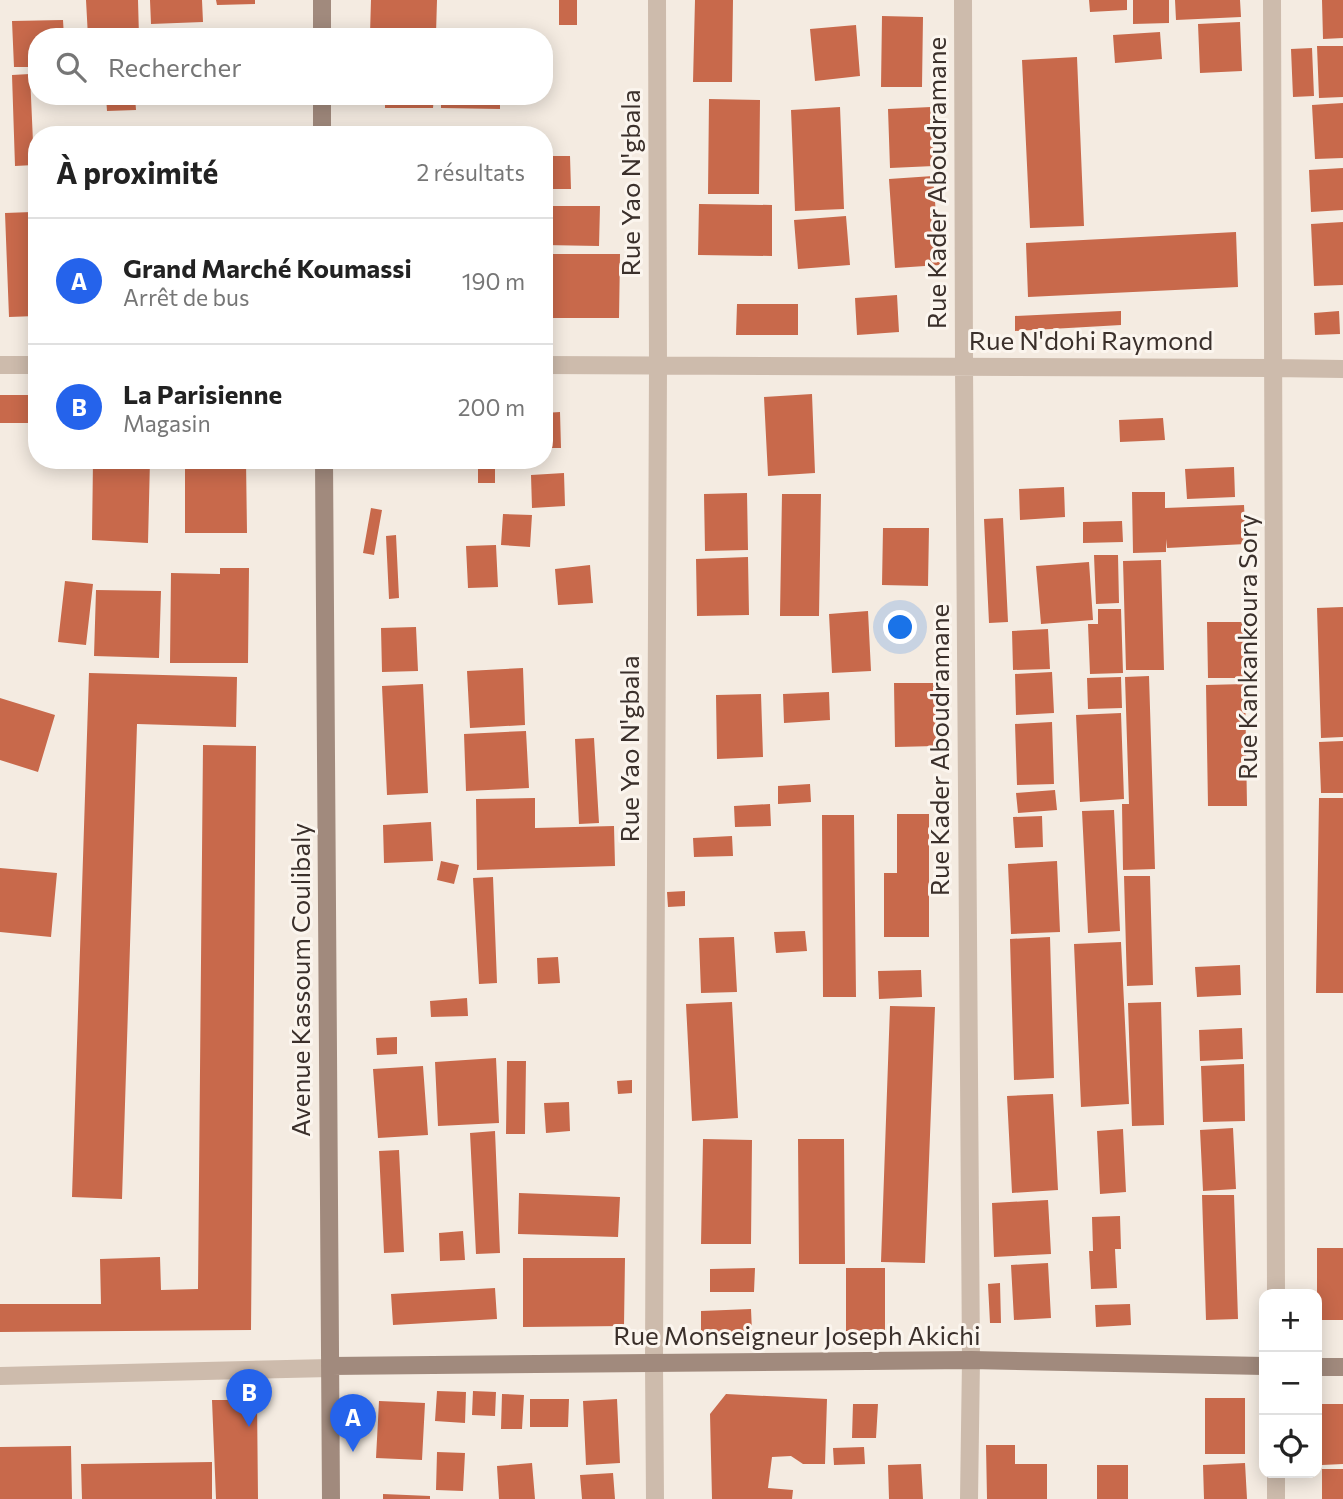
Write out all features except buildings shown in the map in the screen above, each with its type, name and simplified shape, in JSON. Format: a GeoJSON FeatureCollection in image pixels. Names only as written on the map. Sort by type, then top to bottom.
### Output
{"type":"FeatureCollection","features":[{"type":"Feature","properties":{"kind":"street"},"geometry":{"type":"LineString","coordinates":[[322,0],[322,28]]}},
{"type":"Feature","properties":{"kind":"street","name":"Rue Yao N'gbala"},"geometry":{"type":"LineString","coordinates":[[655,1499],[657,0]]}},
{"type":"Feature","properties":{"kind":"street","name":"Rue Kader Aboudramane"},"geometry":{"type":"LineString","coordinates":[[963,0],[971,1360],[969,1499]]}},
{"type":"Feature","properties":{"kind":"street","name":"Rue Kankankoura Sory"},"geometry":{"type":"LineString","coordinates":[[1272,0],[1276,1289]]}},
{"type":"Feature","properties":{"kind":"street"},"geometry":{"type":"LineString","coordinates":[[322,105],[322,126]]}},
{"type":"Feature","properties":{"kind":"street"},"geometry":{"type":"LineString","coordinates":[[0,365],[28,365]]}},
{"type":"Feature","properties":{"kind":"street","name":"Rue N'dohi Raymond"},"geometry":{"type":"LineString","coordinates":[[553,365],[1343,369]]}},
{"type":"Feature","properties":{"kind":"street","name":"Avenue Kassoum Coulibaly"},"geometry":{"type":"LineString","coordinates":[[324,469],[331,1499]]}},
{"type":"Feature","properties":{"kind":"street","name":"Rue Monseigneur Joseph Akichi"},"geometry":{"type":"LineString","coordinates":[[0,1376],[330,1367],[971,1360],[1259,1366]]}},
{"type":"Feature","properties":{"kind":"street"},"geometry":{"type":"LineString","coordinates":[[1322,1367],[1343,1367]]}},
{"type":"Feature","properties":{"kind":"street"},"geometry":{"type":"LineString","coordinates":[[1276,1478],[1276,1499]]}},
{"type":"Feature","properties":{"kind":"place","name":"La Parisienne"},"geometry":{"type":"Point","coordinates":[249,1427]}},
{"type":"Feature","properties":{"kind":"place","name":"Grand Marché Koumassi"},"geometry":{"type":"Point","coordinates":[353,1452]}}]}
